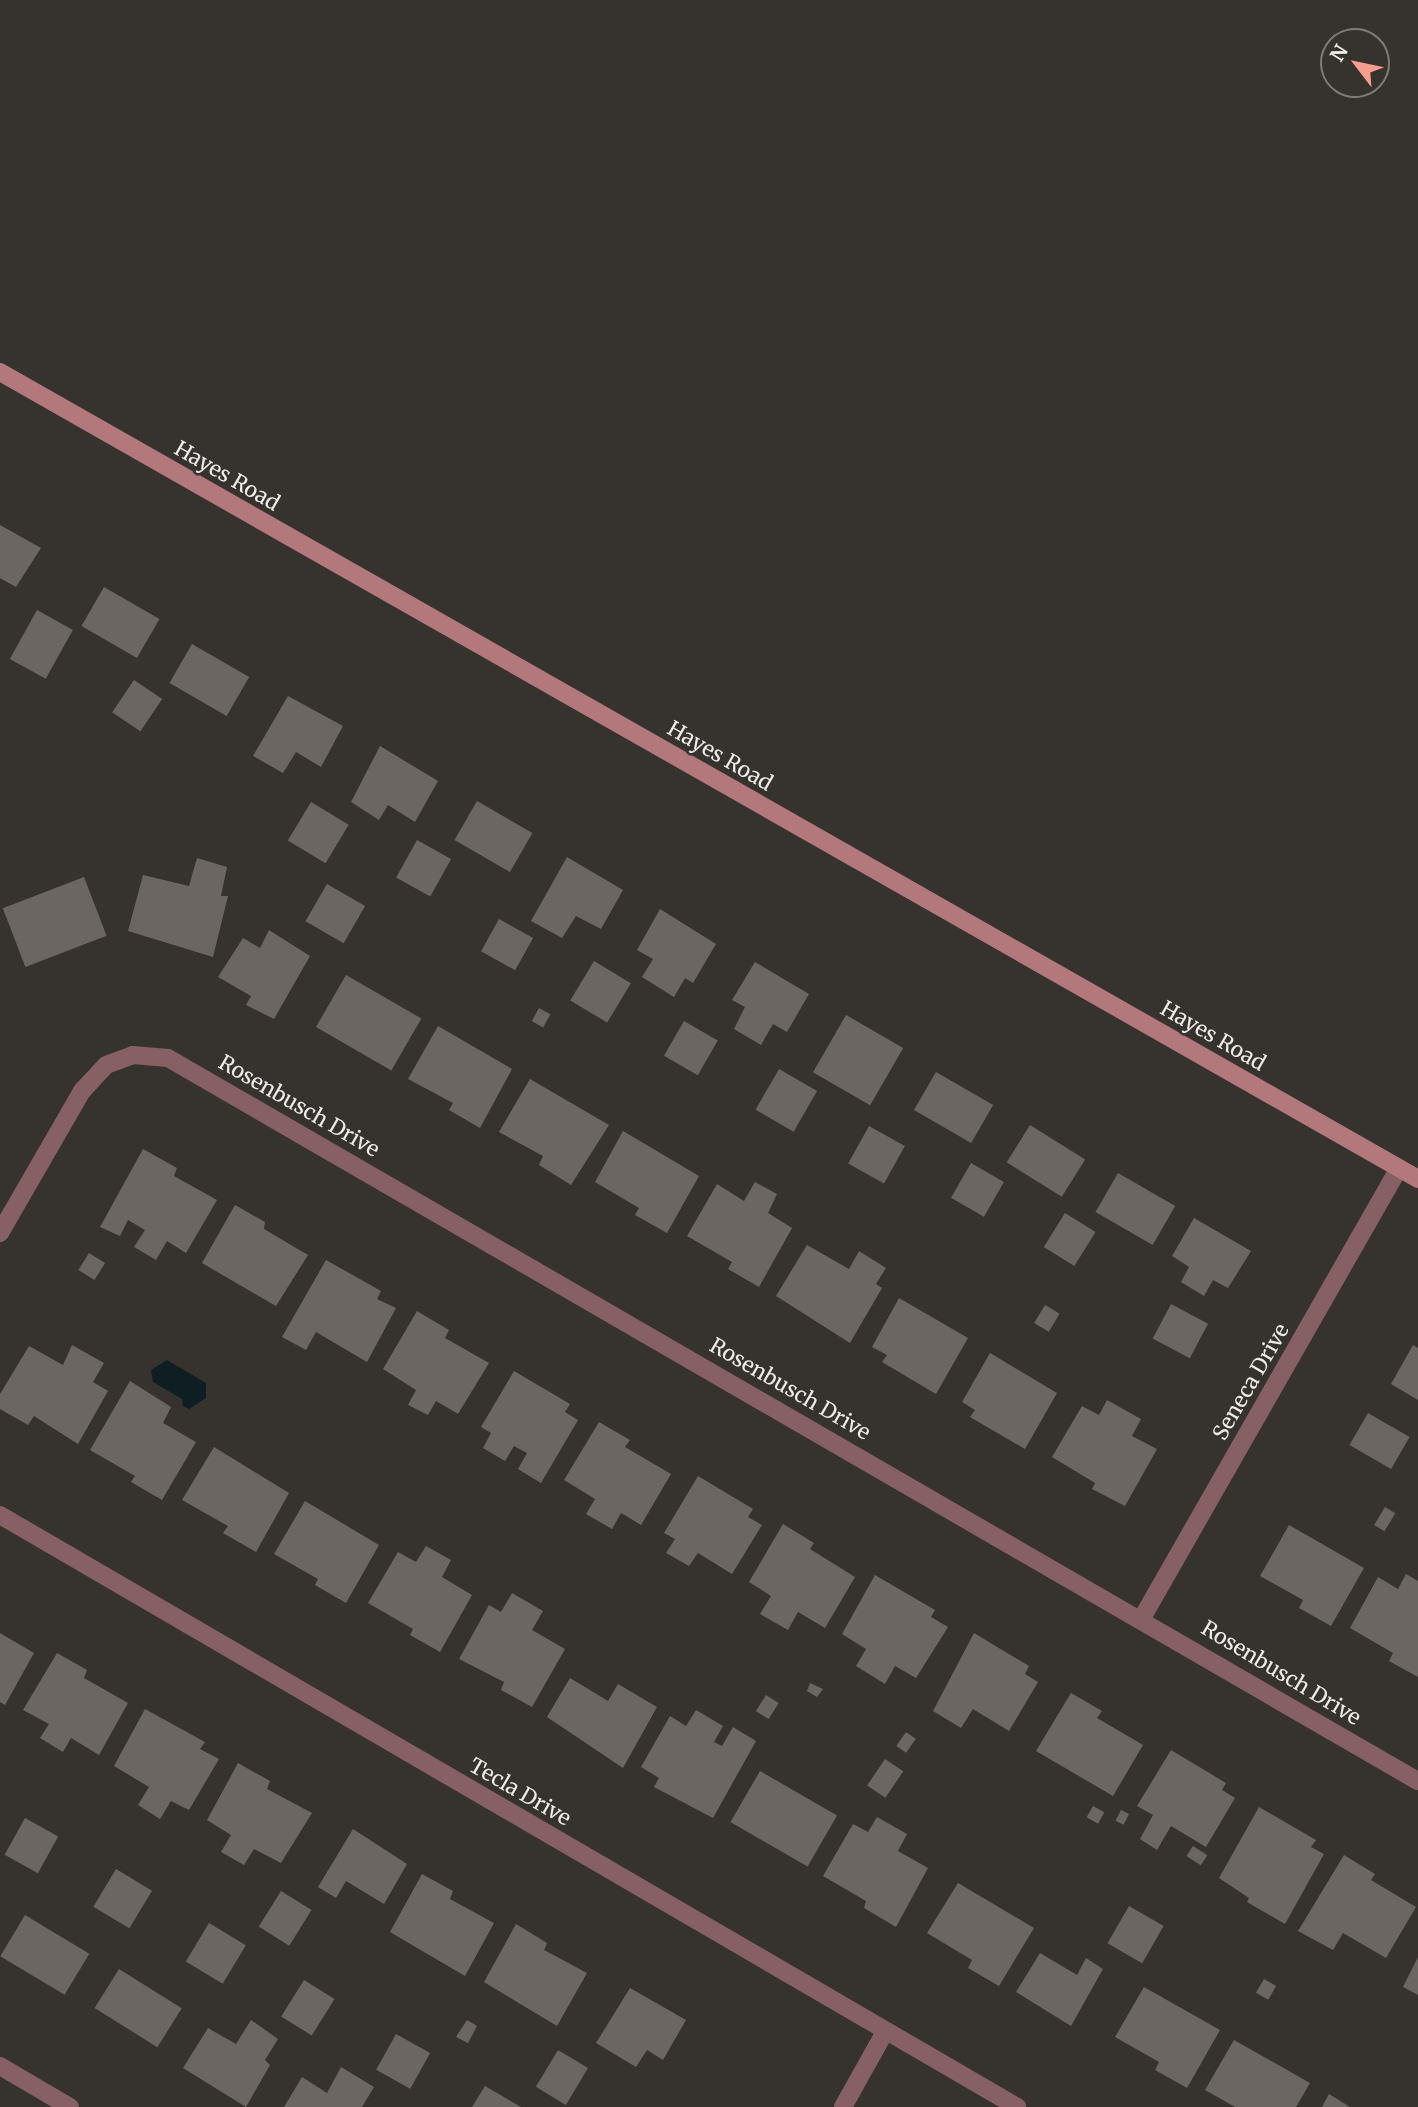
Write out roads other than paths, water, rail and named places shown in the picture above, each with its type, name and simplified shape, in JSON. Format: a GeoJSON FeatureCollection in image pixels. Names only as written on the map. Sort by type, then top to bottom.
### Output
{"type":"FeatureCollection","features":[{"type":"Feature","properties":{"kind":"street","name":"Hayes Road"},"geometry":{"type":"LineString","coordinates":[[0,372],[1418,1179]]}},
{"type":"Feature","properties":{"kind":"street","name":"Rosenbusch Drive"},"geometry":{"type":"LineString","coordinates":[[0,1233],[82,1091],[106,1065],[133,1055],[168,1058],[1142,1618],[1418,1781]]}},
{"type":"Feature","properties":{"kind":"street","name":"Seneca Drive"},"geometry":{"type":"LineString","coordinates":[[1142,1618],[1399,1168]]}},
{"type":"Feature","properties":{"kind":"street","name":"Tecla Drive"},"geometry":{"type":"LineString","coordinates":[[0,1515],[1017,2107]]}},
{"type":"Feature","properties":{"kind":"street"},"geometry":{"type":"LineString","coordinates":[[842,2107],[885,2032]]}},
{"type":"Feature","properties":{"kind":"street"},"geometry":{"type":"LineString","coordinates":[[0,2067],[70,2107]]}}]}
